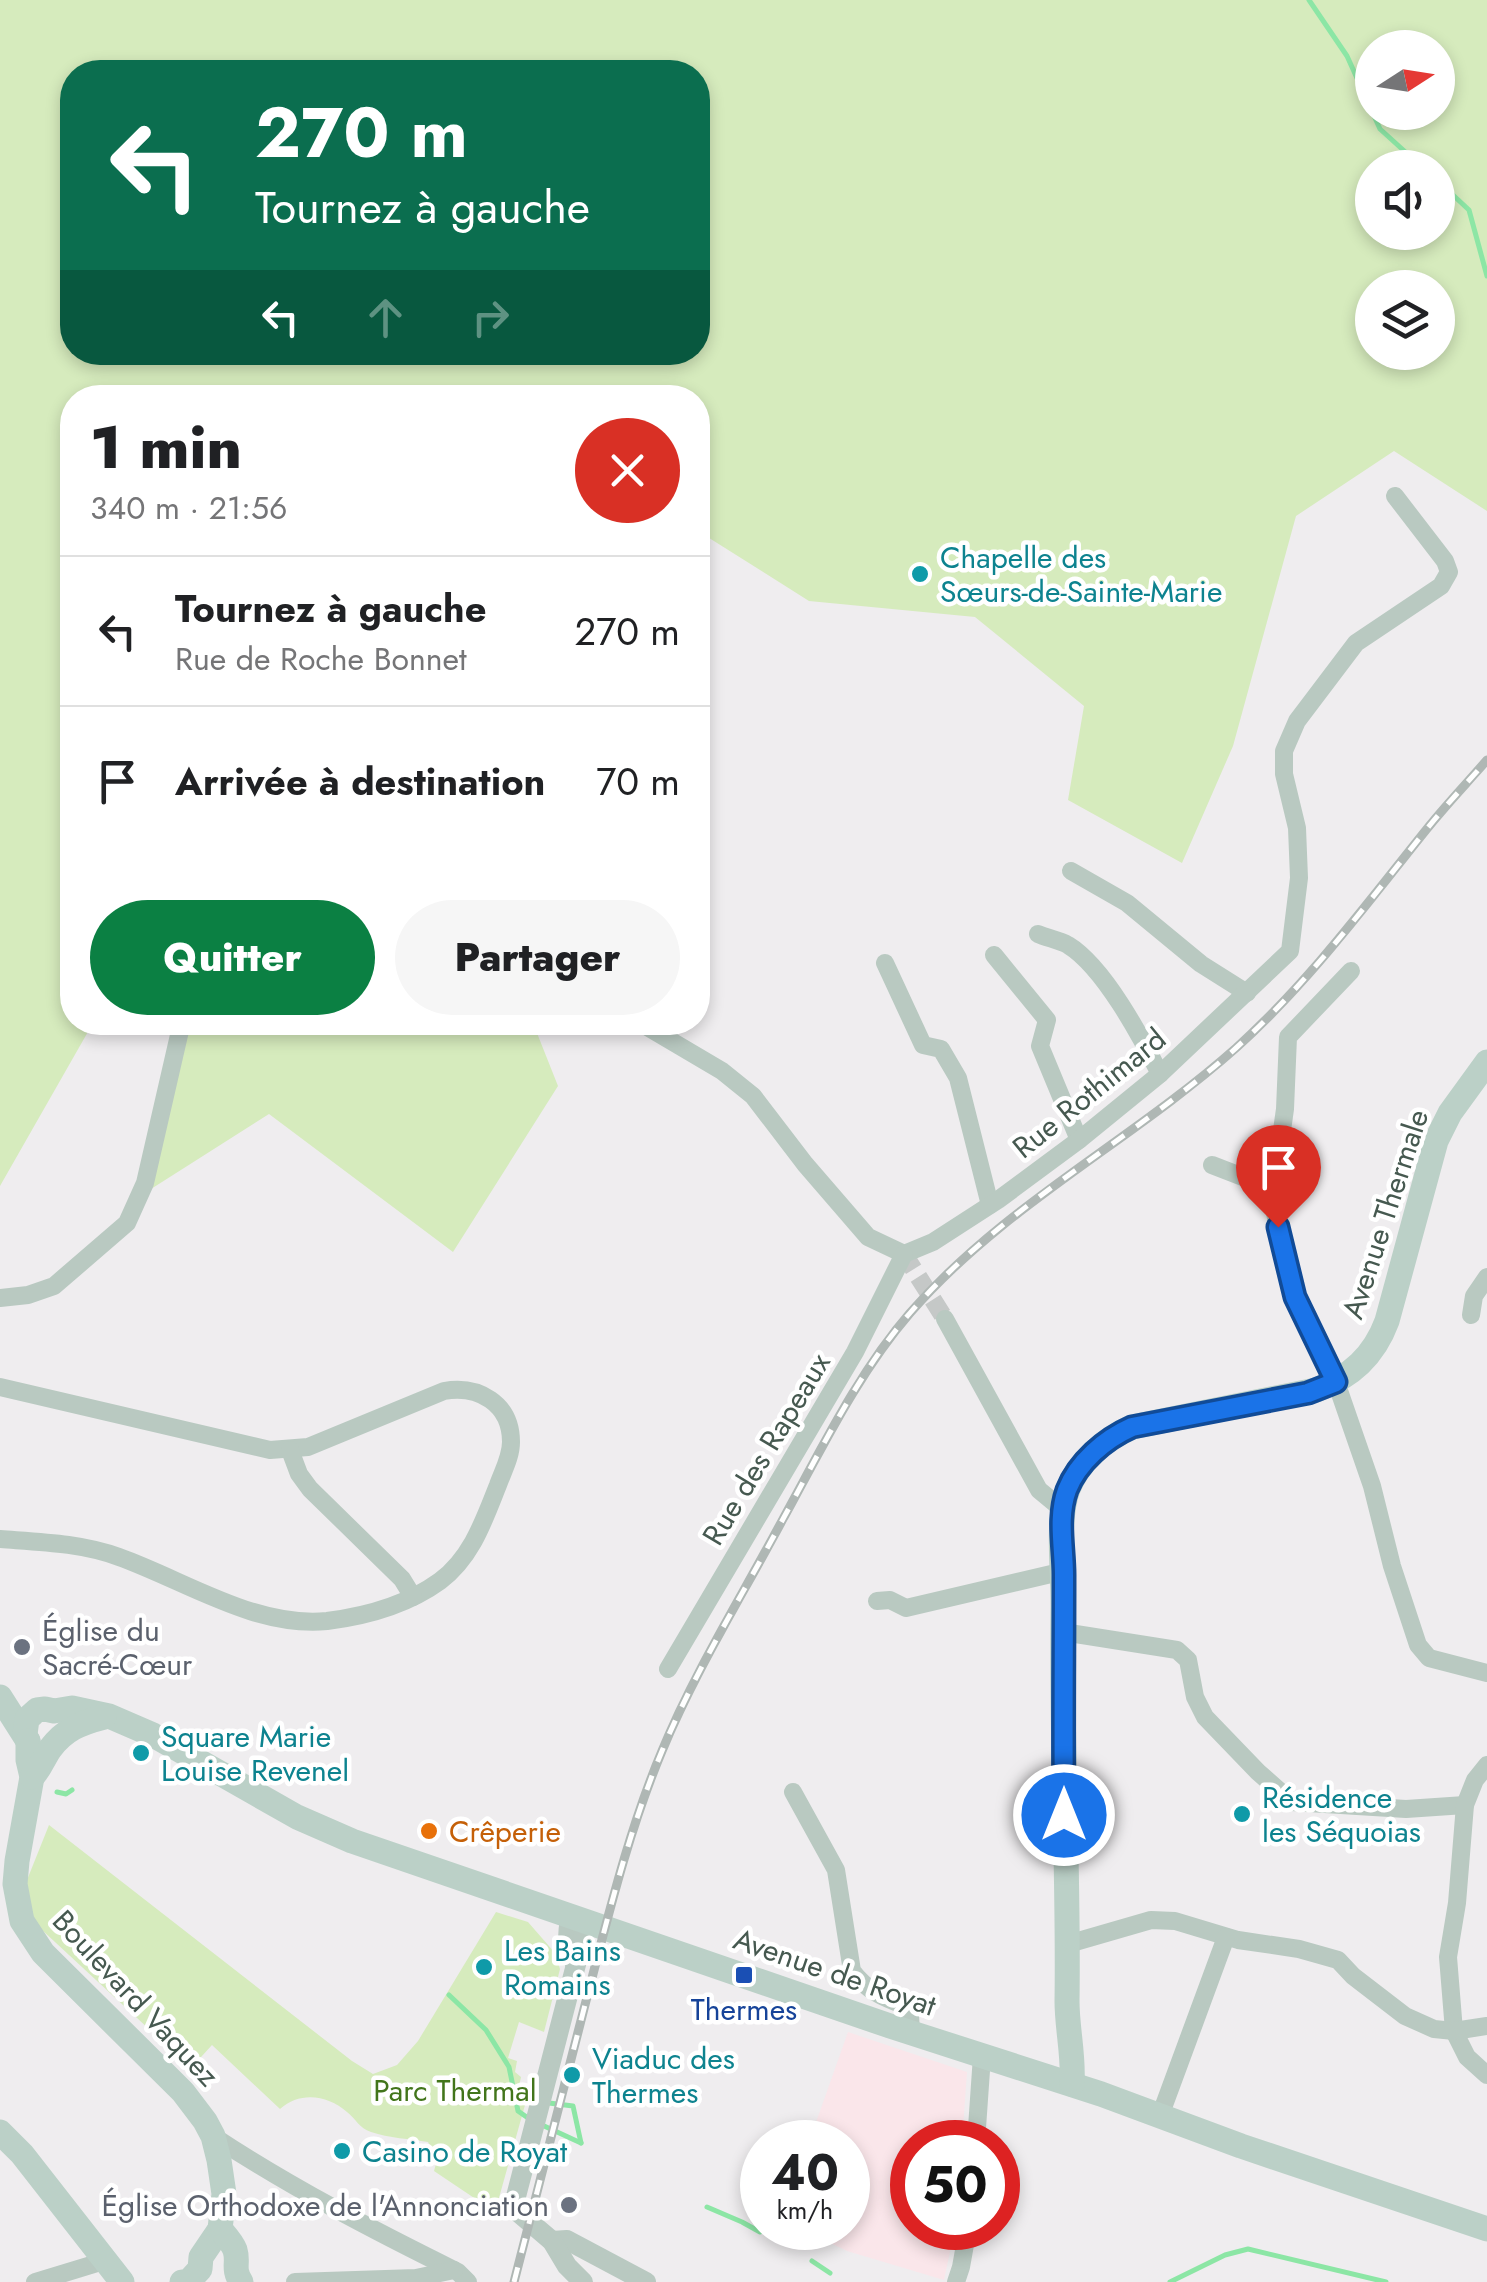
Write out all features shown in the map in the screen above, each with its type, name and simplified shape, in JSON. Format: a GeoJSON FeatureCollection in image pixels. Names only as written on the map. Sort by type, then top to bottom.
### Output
{"type":"FeatureCollection","features":[{"type":"Feature","properties":{"kind":"main road","name":"Avenue Thermale"},"geometry":{"type":"LineString","coordinates":[[1072,2084],[1067,2024],[1064,1815],[1062,1509],[1067,1492],[1080,1467],[1123,1431],[1142,1424],[1308,1393],[1336,1382],[1366,1359],[1382,1334],[1436,1141],[1450,1113],[1487,1062]]}},
{"type":"Feature","properties":{"kind":"main road"},"geometry":{"type":"LineString","coordinates":[[0,1694],[17,1697],[43,1729]]}},
{"type":"Feature","properties":{"kind":"main road","name":"Avenue de Royat"},"geometry":{"type":"LineString","coordinates":[[43,1729],[72,1708],[109,1716],[336,1835],[1487,2229]]}},
{"type":"Feature","properties":{"kind":"main road","name":"Boulevard Vaquez"},"geometry":{"type":"LineString","coordinates":[[43,1729],[28,1760],[32,1776],[8,1882],[22,1921],[38,1946],[183,2092],[205,2121],[213,2136],[224,2194],[220,2230]]}},
{"type":"Feature","properties":{"kind":"main road","name":"Avenue Thermale"},"geometry":{"type":"LineString","coordinates":[[1044,2076],[1067,2024]]}},
{"type":"Feature","properties":{"kind":"main road"},"geometry":{"type":"LineString","coordinates":[[0,2132],[31,2164],[122,2282]]}},
{"type":"Feature","properties":{"kind":"main road"},"geometry":{"type":"LineString","coordinates":[[179,2282],[188,2281],[200,2269],[201,2257],[220,2230],[234,2247],[238,2277]]}},
{"type":"Feature","properties":{"kind":"main road"},"geometry":{"type":"LineString","coordinates":[[201,2257],[238,2277]]}},
{"type":"Feature","properties":{"kind":"street","name":"Rue Rothimard"},"geometry":{"type":"LineString","coordinates":[[904,1254],[933,1242],[990,1205],[1079,1140],[1160,1074],[1290,950],[1298,861],[1284,751],[1298,721],[1356,642],[1441,586],[1449,572],[1445,561],[1395,496]]}},
{"type":"Feature","properties":{"kind":"street"},"geometry":{"type":"LineString","coordinates":[[1071,871],[1127,903],[1201,964],[1248,992]]}},
{"type":"Feature","properties":{"kind":"street"},"geometry":{"type":"LineString","coordinates":[[1038,934],[1068,945],[1084,960],[1135,1027],[1160,1074]]}},
{"type":"Feature","properties":{"kind":"street"},"geometry":{"type":"LineString","coordinates":[[994,955],[1047,1020],[1040,1046],[1079,1140]]}},
{"type":"Feature","properties":{"kind":"street"},"geometry":{"type":"LineString","coordinates":[[885,964],[923,1045],[940,1050],[958,1078],[990,1205]]}},
{"type":"Feature","properties":{"kind":"street"},"geometry":{"type":"LineString","coordinates":[[1351,971],[1288,1038],[1285,1110],[1272,1201],[1295,1297],[1336,1382],[1372,1486],[1392,1566],[1418,1645],[1429,1658],[1487,1673]]}},
{"type":"Feature","properties":{"kind":"street"},"geometry":{"type":"LineString","coordinates":[[0,1298],[28,1295],[54,1286],[127,1223],[145,1183],[179,1035]]}},
{"type":"Feature","properties":{"kind":"street"},"geometry":{"type":"LineString","coordinates":[[661,1035],[722,1071],[753,1096],[868,1238],[904,1254]]}},
{"type":"Feature","properties":{"kind":"street"},"geometry":{"type":"LineString","coordinates":[[1212,1165],[1274,1189]]}},
{"type":"Feature","properties":{"kind":"street","name":"Rue des Rapeaux"},"geometry":{"type":"LineString","coordinates":[[668,1669],[856,1352],[904,1254]]}},
{"type":"Feature","properties":{"kind":"street"},"geometry":{"type":"LineString","coordinates":[[1471,1316],[1474,1296],[1487,1276]]}},
{"type":"Feature","properties":{"kind":"street"},"geometry":{"type":"LineString","coordinates":[[945,1319],[1039,1490],[1062,1509]]}},
{"type":"Feature","properties":{"kind":"street"},"geometry":{"type":"LineString","coordinates":[[0,1387],[270,1450],[308,1446],[444,1391],[461,1388],[492,1400],[505,1416],[512,1438],[510,1454],[484,1522],[460,1562],[441,1580],[413,1597],[366,1615],[293,1622],[266,1617],[117,1556],[71,1544],[0,1539]]}},
{"type":"Feature","properties":{"kind":"street"},"geometry":{"type":"LineString","coordinates":[[290,1450],[310,1489],[402,1579],[413,1597]]}},
{"type":"Feature","properties":{"kind":"street"},"geometry":{"type":"LineString","coordinates":[[877,1601],[890,1600],[906,1608],[1064,1571]]}},
{"type":"Feature","properties":{"kind":"street"},"geometry":{"type":"LineString","coordinates":[[1063,1632],[1176,1650],[1188,1660],[1195,1697],[1205,1717],[1292,1802],[1406,1809],[1465,1805]]}},
{"type":"Feature","properties":{"kind":"street"},"geometry":{"type":"LineString","coordinates":[[1487,1765],[1474,1780],[1465,1805],[1448,1958],[1454,2031],[1466,2057],[1487,2076]]}},
{"type":"Feature","properties":{"kind":"street"},"geometry":{"type":"LineString","coordinates":[[793,1792],[836,1870],[852,1971],[878,1996],[906,2006],[911,2032]]}},
{"type":"Feature","properties":{"kind":"street"},"geometry":{"type":"LineString","coordinates":[[579,1919],[566,1933],[575,1964],[513,2208],[552,2241],[567,2266],[583,2282]]}},
{"type":"Feature","properties":{"kind":"street"},"geometry":{"type":"LineString","coordinates":[[1068,1944],[1151,1920],[1175,1920],[1226,1936],[1338,1960],[1405,2016],[1434,2029],[1454,2031],[1487,2026]]}},
{"type":"Feature","properties":{"kind":"street"},"geometry":{"type":"LineString","coordinates":[[1160,2116],[1226,1936]]}},
{"type":"Feature","properties":{"kind":"street"},"geometry":{"type":"LineString","coordinates":[[978,2120],[982,2056]]}},
{"type":"Feature","properties":{"kind":"street"},"geometry":{"type":"LineString","coordinates":[[213,2136],[326,2204],[461,2276]]}},
{"type":"Feature","properties":{"kind":"street"},"geometry":{"type":"LineString","coordinates":[[552,2241],[566,2240],[644,2281]]}},
{"type":"Feature","properties":{"kind":"street"},"geometry":{"type":"LineString","coordinates":[[956,2282],[964,2250]]}},
{"type":"Feature","properties":{"kind":"street"},"geometry":{"type":"LineString","coordinates":[[35,2282],[104,2261]]}},
{"type":"Feature","properties":{"kind":"street"},"geometry":{"type":"LineString","coordinates":[[295,2282],[461,2276]]}},
{"type":"Feature","properties":{"kind":"shaded area"},"geometry":{"type":"Polygon","coordinates":[[[848,2032],[967,2072],[964,2120],[890,2120],[890,2250],[950,2250],[944,2280],[845,2250],[870,2250],[870,2120],[817,2120],[848,2032]]]}},
{"type":"Feature","properties":{"kind":"green space"},"geometry":{"type":"Polygon","coordinates":[[[0,0],[1487,0],[1487,511],[1394,451],[1296,516],[1233,746],[1182,863],[1068,800],[1084,706],[975,617],[809,601],[710,539],[710,385],[60,385],[60,1035],[86,1035],[0,1186],[0,0]]]}},
{"type":"Feature","properties":{"kind":"green space"},"geometry":{"type":"Polygon","coordinates":[[[183,1035],[538,1035],[558,1086],[453,1252],[269,1114],[151,1189],[183,1035]]]}},
{"type":"Feature","properties":{"kind":"green space","name":"Parc Thermal"},"geometry":{"type":"Polygon","coordinates":[[[49,1825],[373,2074],[397,2065],[418,2041],[496,1912],[528,1922],[555,1953],[560,1969],[544,2032],[519,2022],[508,2058],[517,2061],[515,2072],[521,2077],[517,2096],[525,2105],[495,2212],[434,2171],[437,2160],[428,2142],[371,2132],[339,2106],[323,2099],[296,2099],[280,2109],[212,2045],[191,2068],[30,1915],[25,1885],[49,1825]]]}},
{"type":"Feature","properties":{"kind":"waterway"},"geometry":{"type":"LineString","coordinates":[[1309,0],[1347,56],[1380,129],[1403,150]]}},
{"type":"Feature","properties":{"kind":"waterway"},"geometry":{"type":"LineString","coordinates":[[1455,197],[1469,210],[1487,276]]}},
{"type":"Feature","properties":{"kind":"waterway"},"geometry":{"type":"LineString","coordinates":[[57,1792],[66,1794],[72,1790]]}},
{"type":"Feature","properties":{"kind":"waterway"},"geometry":{"type":"LineString","coordinates":[[449,1995],[486,2030],[509,2067],[518,2111],[528,2118]]}},
{"type":"Feature","properties":{"kind":"waterway"},"geometry":{"type":"LineString","coordinates":[[549,2103],[573,2106],[581,2143]]}},
{"type":"Feature","properties":{"kind":"waterway"},"geometry":{"type":"LineString","coordinates":[[542,2125],[581,2143]]}},
{"type":"Feature","properties":{"kind":"waterway"},"geometry":{"type":"LineString","coordinates":[[707,2207],[740,2221]]}},
{"type":"Feature","properties":{"kind":"waterway"},"geometry":{"type":"LineString","coordinates":[[1170,2282],[1225,2255],[1248,2249],[1386,2282]]}},
{"type":"Feature","properties":{"kind":"waterway"},"geometry":{"type":"LineString","coordinates":[[812,2261],[830,2273]]}},
{"type":"Feature","properties":{"kind":"tunnel"},"geometry":{"type":"LineString","coordinates":[[904,1254],[945,1319]]}},
{"type":"Feature","properties":{"kind":"railway"},"geometry":{"type":"LineString","coordinates":[[514,2282],[611,1906],[650,1782],[704,1663],[857,1386],[910,1313],[986,1239],[1195,1082],[1262,1023],[1335,943],[1487,760]]}},
{"type":"Feature","properties":{"kind":"place","name":"Chapelle des Sœurs-de-Sainte-Marie"},"geometry":{"type":"Point","coordinates":[920,574]}},
{"type":"Feature","properties":{"kind":"place","name":"Église du Sacré-Cœur"},"geometry":{"type":"Point","coordinates":[22,1647]}},
{"type":"Feature","properties":{"kind":"place","name":"Square Marie Louise Revenel"},"geometry":{"type":"Point","coordinates":[141,1753]}},
{"type":"Feature","properties":{"kind":"place","name":"Résidence les Séquoias"},"geometry":{"type":"Point","coordinates":[1242,1814]}},
{"type":"Feature","properties":{"kind":"place","name":"Crêperie"},"geometry":{"type":"Point","coordinates":[429,1831]}},
{"type":"Feature","properties":{"kind":"place","name":"Les Bains Romains"},"geometry":{"type":"Point","coordinates":[484,1967]}},
{"type":"Feature","properties":{"kind":"place","name":"Thermes"},"geometry":{"type":"Point","coordinates":[744,1975]}},
{"type":"Feature","properties":{"kind":"place","name":"Viaduc des Thermes"},"geometry":{"type":"Point","coordinates":[572,2075]}},
{"type":"Feature","properties":{"kind":"place","name":"Casino de Royat"},"geometry":{"type":"Point","coordinates":[342,2151]}},
{"type":"Feature","properties":{"kind":"place","name":"Église Orthodoxe de l'Annonciation"},"geometry":{"type":"Point","coordinates":[569,2205]}},
{"type":"Feature","properties":{"kind":"route"},"geometry":{"type":"LineString","coordinates":[[1064,1815],[1062,1509],[1067,1492],[1073,1477],[1096,1450],[1132,1427],[1308,1393],[1336,1382],[1295,1297],[1278,1227]]}}]}
